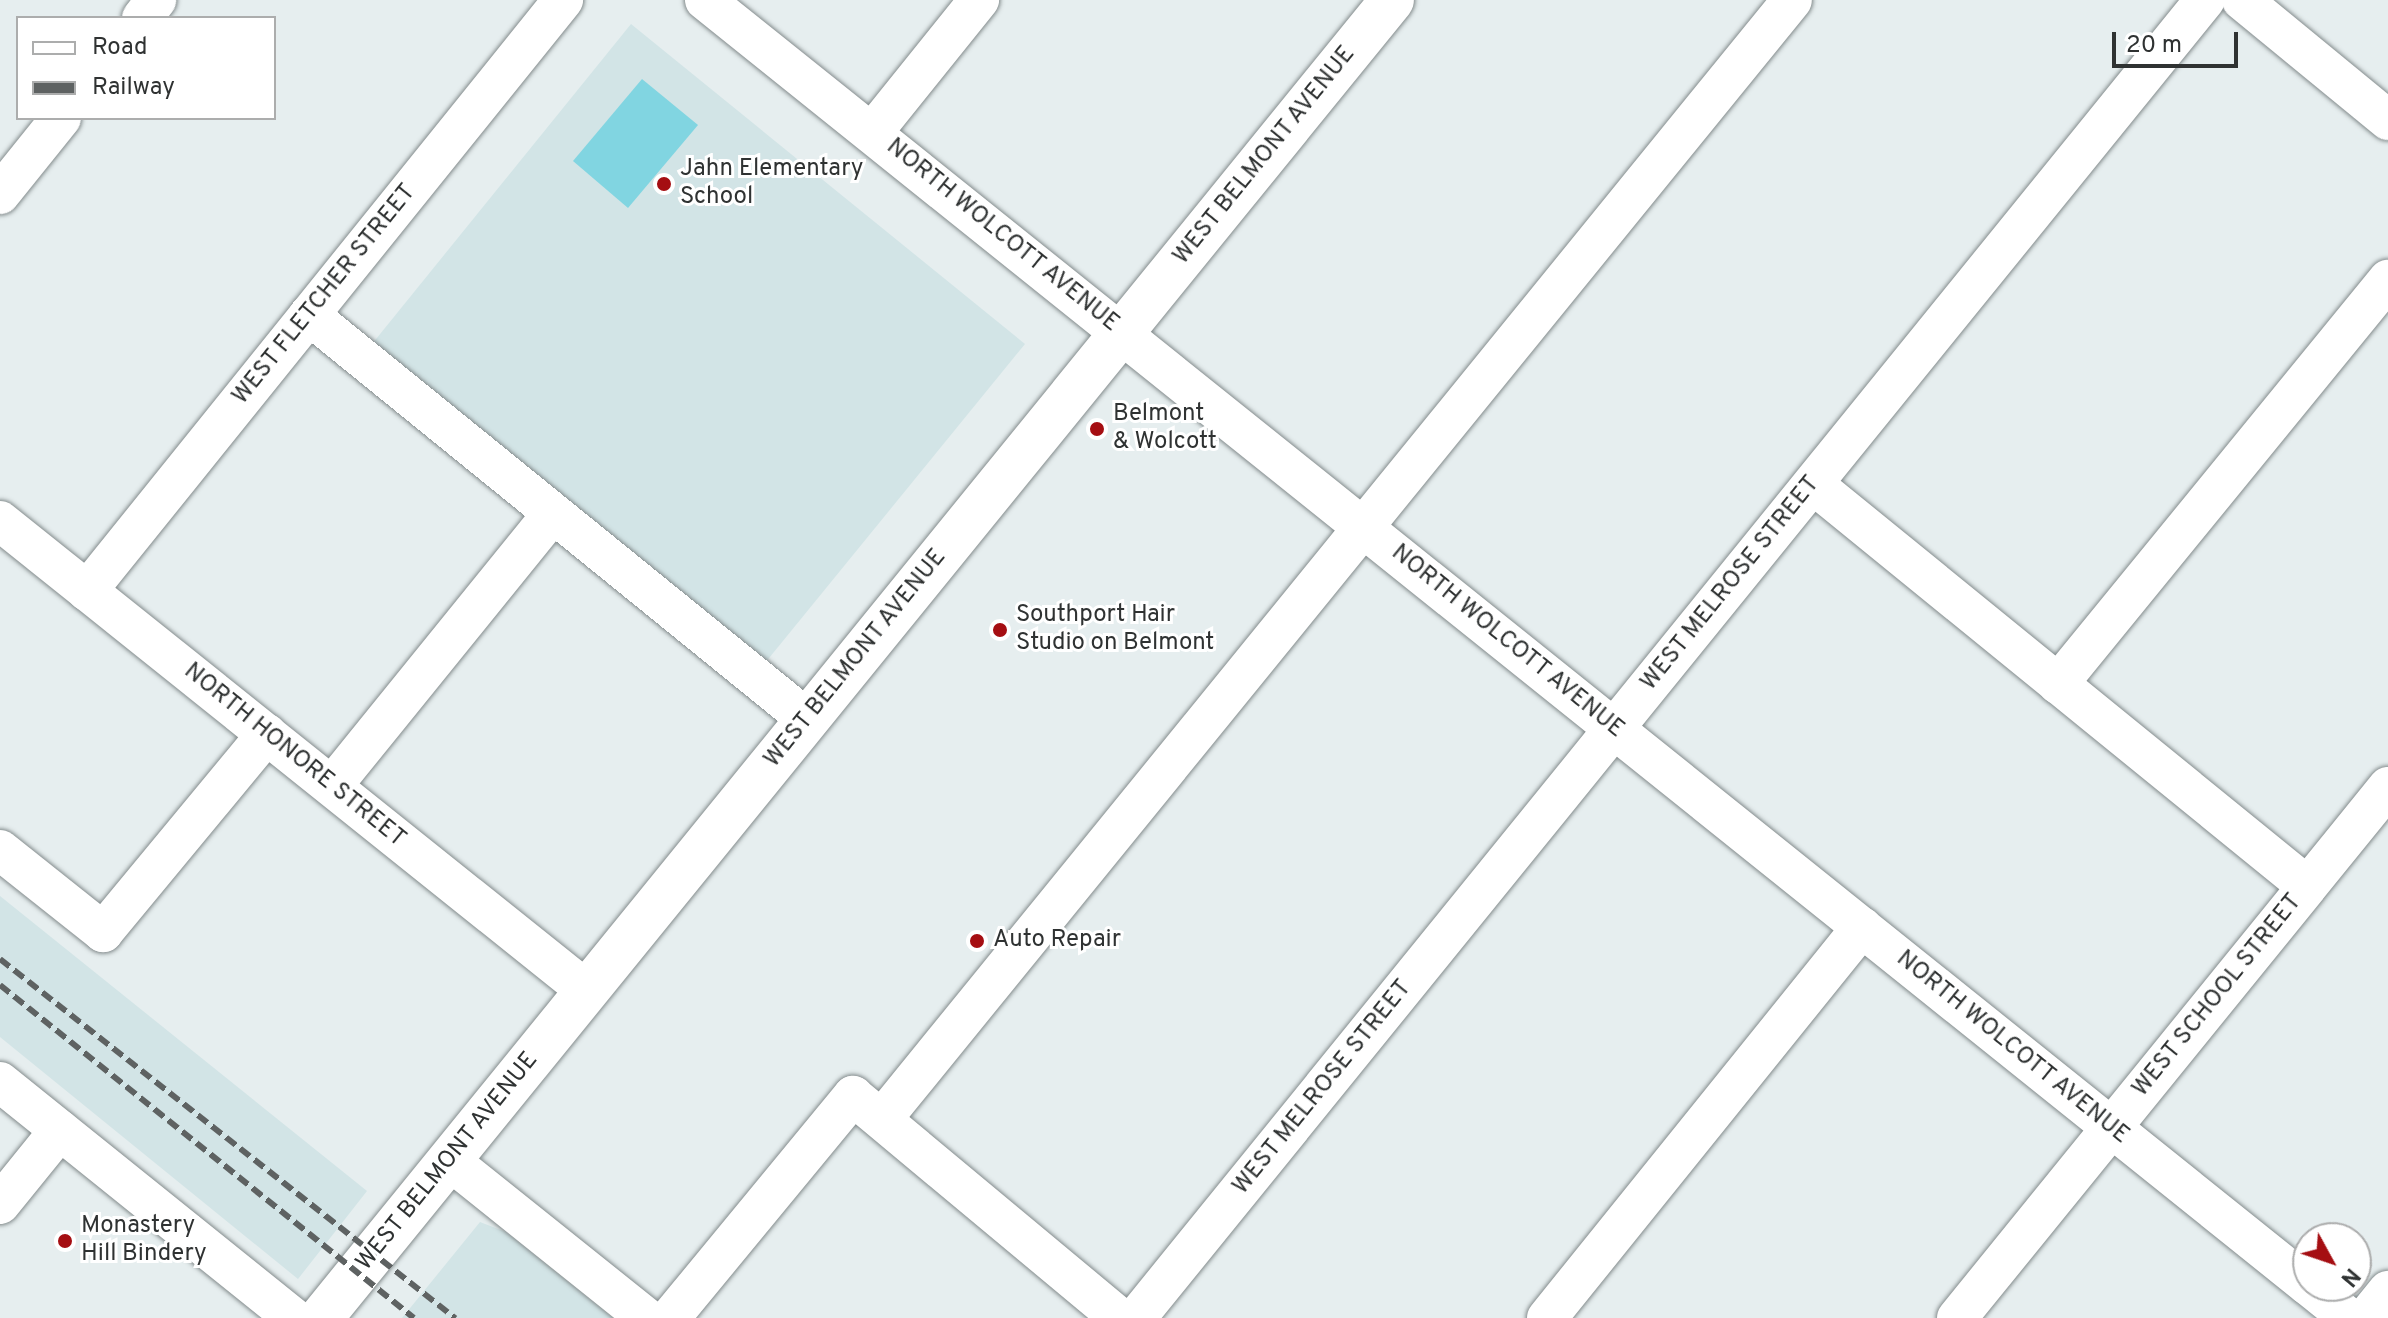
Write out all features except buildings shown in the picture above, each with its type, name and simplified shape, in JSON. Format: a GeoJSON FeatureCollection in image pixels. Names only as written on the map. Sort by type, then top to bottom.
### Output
{"type":"FeatureCollection","features":[{"type":"Feature","properties":{"kind":"main road","name":"WEST BELMONT AVENUE"},"geometry":{"type":"LineString","coordinates":[[321,1318],[1392,0]]}},
{"type":"Feature","properties":{"kind":"street"},"geometry":{"type":"LineString","coordinates":[[144,16],[156,0]]}},
{"type":"Feature","properties":{"kind":"street","name":"WEST FLETCHER STREET"},"geometry":{"type":"LineString","coordinates":[[87,591],[563,0]]}},
{"type":"Feature","properties":{"kind":"street","name":"NORTH WOLCOTT AVENUE"},"geometry":{"type":"LineString","coordinates":[[705,0],[2292,1273]]}},
{"type":"Feature","properties":{"kind":"street"},"geometry":{"type":"LineString","coordinates":[[872,133],[979,0]]}},
{"type":"Feature","properties":{"kind":"street"},"geometry":{"type":"LineString","coordinates":[[882,1119],[1792,0]]}},
{"type":"Feature","properties":{"kind":"street","name":"WEST MELROSE STREET"},"geometry":{"type":"LineString","coordinates":[[1136,1318],[2205,0]]}},
{"type":"Feature","properties":{"kind":"street"},"geometry":{"type":"LineString","coordinates":[[2242,0],[2388,120]]}},
{"type":"Feature","properties":{"kind":"street"},"geometry":{"type":"LineString","coordinates":[[0,194],[59,120]]}},
{"type":"Feature","properties":{"kind":"street"},"geometry":{"type":"LineString","coordinates":[[2058,684],[2388,280]]}},
{"type":"Feature","properties":{"kind":"street"},"geometry":{"type":"LineString","coordinates":[[309,315],[807,719]]}},
{"type":"Feature","properties":{"kind":"street"},"geometry":{"type":"LineString","coordinates":[[1813,484],[2307,886]]}},
{"type":"Feature","properties":{"kind":"street"},"geometry":{"type":"LineString","coordinates":[[332,786],[553,513]]}},
{"type":"Feature","properties":{"kind":"street","name":"NORTH HONORE STREET"},"geometry":{"type":"LineString","coordinates":[[0,521],[587,991]]}},
{"type":"Feature","properties":{"kind":"street"},"geometry":{"type":"LineString","coordinates":[[0,850],[103,932],[267,734]]}},
{"type":"Feature","properties":{"kind":"street","name":"WEST SCHOOL STREET"},"geometry":{"type":"LineString","coordinates":[[1957,1318],[2388,787]]}},
{"type":"Feature","properties":{"kind":"street"},"geometry":{"type":"LineString","coordinates":[[1547,1318],[1862,927]]}},
{"type":"Feature","properties":{"kind":"street"},"geometry":{"type":"LineString","coordinates":[[0,1082],[294,1318]]}},
{"type":"Feature","properties":{"kind":"street"},"geometry":{"type":"LineString","coordinates":[[670,1318],[853,1096],[1119,1318]]}},
{"type":"Feature","properties":{"kind":"street"},"geometry":{"type":"LineString","coordinates":[[0,1204],[60,1130]]}},
{"type":"Feature","properties":{"kind":"street"},"geometry":{"type":"LineString","coordinates":[[449,1160],[646,1318]]}},
{"type":"Feature","properties":{"kind":"street"},"geometry":{"type":"LineString","coordinates":[[2366,1318],[2388,1291]]}},
{"type":"Feature","properties":{"kind":"street","name":"NORTH WOLCOTT AVENUE"},"geometry":{"type":"LineString","coordinates":[[2328,1302],[2349,1318]]}},
{"type":"Feature","properties":{"kind":"shaded area","name":"Jahn Elementary School"},"geometry":{"type":"Polygon","coordinates":[[[631,24],[1025,344],[765,663],[372,344],[631,24]]]}},
{"type":"Feature","properties":{"kind":"shaded area"},"geometry":{"type":"Polygon","coordinates":[[[642,79],[698,125],[628,208],[573,161],[642,79]]]}},
{"type":"Feature","properties":{"kind":"shaded area"},"geometry":{"type":"Polygon","coordinates":[[[0,896],[367,1191],[298,1279],[0,1037],[0,896]]]}},
{"type":"Feature","properties":{"kind":"shaded area"},"geometry":{"type":"Polygon","coordinates":[[[480,1222],[506,1232],[613,1318],[402,1318],[480,1222]]]}},
{"type":"Feature","properties":{"kind":"railway"},"geometry":{"type":"LineString","coordinates":[[0,959],[455,1318]]}},
{"type":"Feature","properties":{"kind":"railway"},"geometry":{"type":"LineString","coordinates":[[0,985],[414,1318]]}},
{"type":"Feature","properties":{"kind":"place","name":"Jahn Elementary School"},"geometry":{"type":"Point","coordinates":[664,184]}},
{"type":"Feature","properties":{"kind":"place","name":"Belmont & Wolcott"},"geometry":{"type":"Point","coordinates":[1097,429]}},
{"type":"Feature","properties":{"kind":"place","name":"Southport Hair Studio on Belmont"},"geometry":{"type":"Point","coordinates":[1000,630]}},
{"type":"Feature","properties":{"kind":"place","name":"Auto Repair"},"geometry":{"type":"Point","coordinates":[977,941]}},
{"type":"Feature","properties":{"kind":"place","name":"Monastery Hill Bindery"},"geometry":{"type":"Point","coordinates":[65,1241]}}]}
